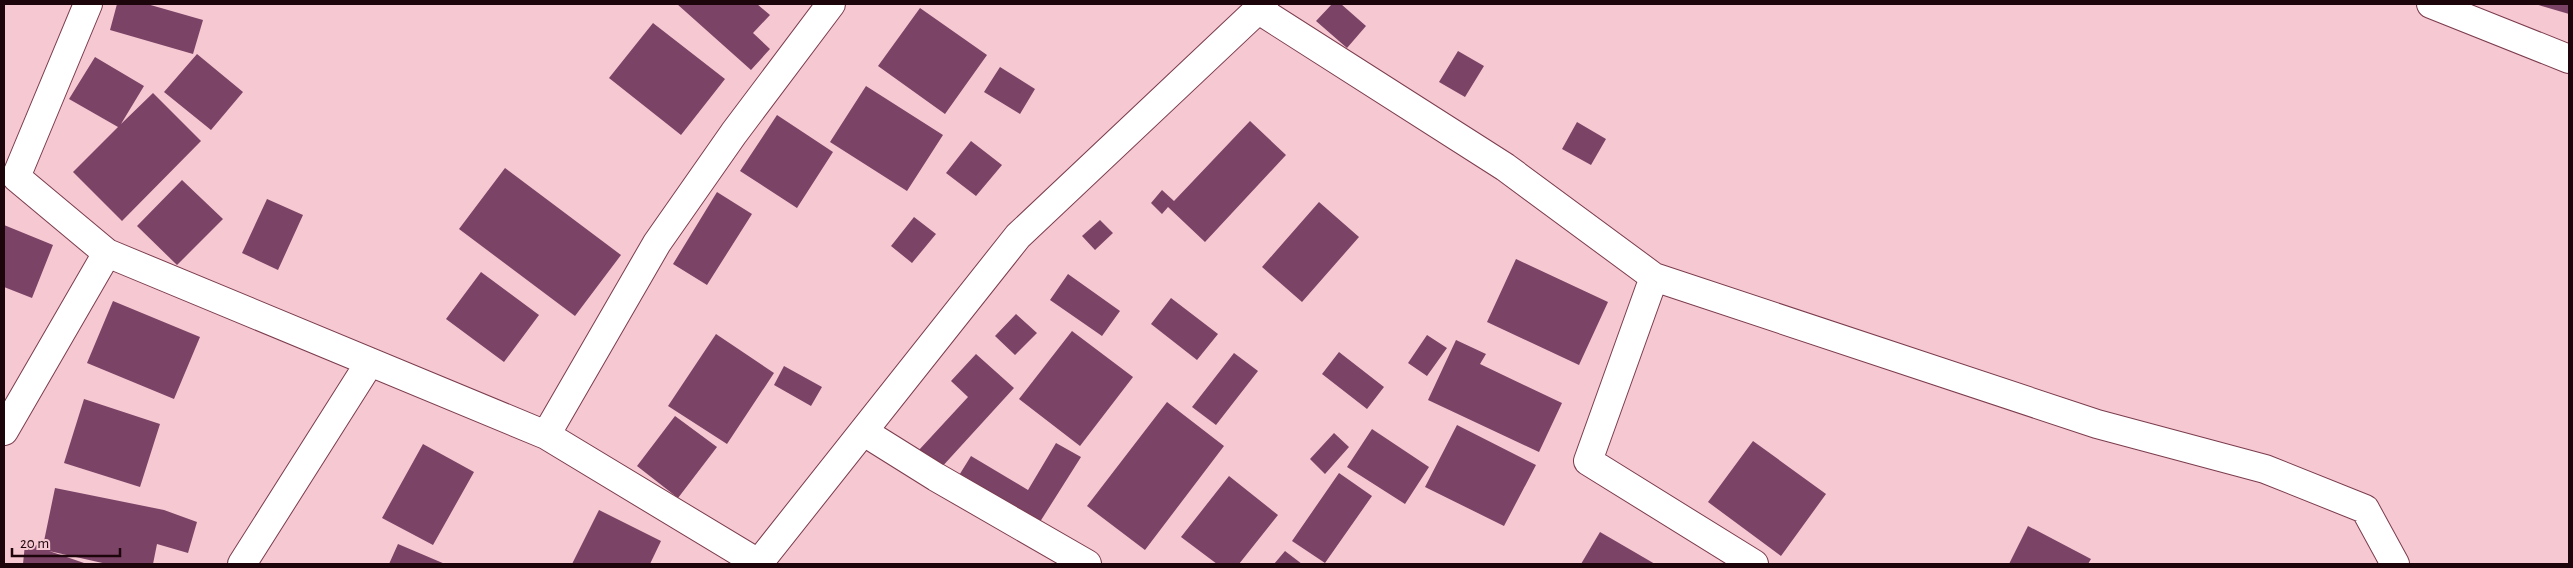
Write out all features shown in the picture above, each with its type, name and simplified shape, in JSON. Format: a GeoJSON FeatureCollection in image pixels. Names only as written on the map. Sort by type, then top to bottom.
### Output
{"type":"FeatureCollection","features":[{"type":"Feature","properties":{"kind":"street"},"geometry":{"type":"LineString","coordinates":[[88,4],[16,177],[107,254],[546,435],[758,564],[1018,236],[1262,7],[1505,167],[1654,277],[2097,424],[2266,469],[2365,509],[2394,564]]}},
{"type":"Feature","properties":{"kind":"street"},"geometry":{"type":"LineString","coordinates":[[546,435],[658,243],[734,133],[831,4]]}},
{"type":"Feature","properties":{"kind":"street"},"geometry":{"type":"LineString","coordinates":[[2431,4],[2569,59]]}},
{"type":"Feature","properties":{"kind":"street"},"geometry":{"type":"LineString","coordinates":[[4,431],[107,254]]}},
{"type":"Feature","properties":{"kind":"street"},"geometry":{"type":"LineString","coordinates":[[1654,277],[1588,461],[1754,564]]}},
{"type":"Feature","properties":{"kind":"street"},"geometry":{"type":"LineString","coordinates":[[242,564],[370,362]]}},
{"type":"Feature","properties":{"kind":"street"},"geometry":{"type":"LineString","coordinates":[[864,432],[936,477],[1087,564]]}},
{"type":"Feature","properties":{"kind":"building"},"geometry":{"type":"Polygon","coordinates":[[[117,4],[147,4],[203,20],[193,54],[110,30],[117,4]]]}},
{"type":"Feature","properties":{"kind":"building"},"geometry":{"type":"Polygon","coordinates":[[[677,4],[757,4],[770,15],[753,33],[770,49],[751,70],[677,4]]]}},
{"type":"Feature","properties":{"kind":"building"},"geometry":{"type":"Polygon","coordinates":[[[1332,4],[1341,4],[1366,26],[1347,48],[1316,21],[1332,4]]]}},
{"type":"Feature","properties":{"kind":"building"},"geometry":{"type":"Polygon","coordinates":[[[2535,4],[2569,4],[2569,14],[2535,4]]]}},
{"type":"Feature","properties":{"kind":"building"},"geometry":{"type":"Polygon","coordinates":[[[920,8],[987,55],[945,114],[878,66],[920,8]]]}},
{"type":"Feature","properties":{"kind":"building"},"geometry":{"type":"Polygon","coordinates":[[[653,23],[725,79],[681,135],[609,78],[653,23]]]}},
{"type":"Feature","properties":{"kind":"building"},"geometry":{"type":"Polygon","coordinates":[[[1458,51],[1484,66],[1465,97],[1439,82],[1458,51]]]}},
{"type":"Feature","properties":{"kind":"building"},"geometry":{"type":"Polygon","coordinates":[[[197,54],[243,92],[211,130],[164,92],[197,54]]]}},
{"type":"Feature","properties":{"kind":"building"},"geometry":{"type":"Polygon","coordinates":[[[95,57],[144,86],[121,124],[153,93],[201,141],[122,221],[73,172],[118,127],[69,99],[95,57]]]}},
{"type":"Feature","properties":{"kind":"building"},"geometry":{"type":"Polygon","coordinates":[[[1000,67],[1035,89],[1020,114],[984,92],[1000,67]]]}},
{"type":"Feature","properties":{"kind":"building"},"geometry":{"type":"Polygon","coordinates":[[[866,86],[943,135],[907,191],[830,142],[866,86]]]}},
{"type":"Feature","properties":{"kind":"building"},"geometry":{"type":"Polygon","coordinates":[[[777,115],[833,152],[797,208],[740,171],[777,115]]]}},
{"type":"Feature","properties":{"kind":"building"},"geometry":{"type":"Polygon","coordinates":[[[1250,121],[1286,155],[1205,242],[1168,207],[1162,214],[1151,203],[1162,190],[1174,201],[1250,121]]]}},
{"type":"Feature","properties":{"kind":"building"},"geometry":{"type":"Polygon","coordinates":[[[1577,122],[1606,139],[1591,165],[1562,149],[1577,122]]]}},
{"type":"Feature","properties":{"kind":"building"},"geometry":{"type":"Polygon","coordinates":[[[971,141],[1002,165],[976,196],[946,173],[971,141]]]}},
{"type":"Feature","properties":{"kind":"building"},"geometry":{"type":"Polygon","coordinates":[[[505,168],[621,255],[575,316],[459,229],[505,168]]]}},
{"type":"Feature","properties":{"kind":"building"},"geometry":{"type":"Polygon","coordinates":[[[182,180],[223,219],[177,265],[137,226],[182,180]]]}},
{"type":"Feature","properties":{"kind":"building"},"geometry":{"type":"Polygon","coordinates":[[[717,192],[752,214],[707,285],[673,264],[717,192]]]}},
{"type":"Feature","properties":{"kind":"building"},"geometry":{"type":"Polygon","coordinates":[[[267,199],[303,215],[278,270],[242,253],[267,199]]]}},
{"type":"Feature","properties":{"kind":"building"},"geometry":{"type":"Polygon","coordinates":[[[1319,202],[1359,237],[1302,302],[1262,267],[1319,202]]]}},
{"type":"Feature","properties":{"kind":"building"},"geometry":{"type":"Polygon","coordinates":[[[914,217],[936,234],[912,263],[891,246],[914,217]]]}},
{"type":"Feature","properties":{"kind":"building"},"geometry":{"type":"Polygon","coordinates":[[[1100,220],[1113,233],[1095,250],[1082,236],[1100,220]]]}},
{"type":"Feature","properties":{"kind":"building"},"geometry":{"type":"Polygon","coordinates":[[[4,225],[53,245],[32,298],[4,287],[4,225]]]}},
{"type":"Feature","properties":{"kind":"building"},"geometry":{"type":"Polygon","coordinates":[[[1516,259],[1608,302],[1579,365],[1487,322],[1516,259]]]}},
{"type":"Feature","properties":{"kind":"building"},"geometry":{"type":"Polygon","coordinates":[[[481,272],[539,315],[504,362],[446,319],[481,272]]]}},
{"type":"Feature","properties":{"kind":"building"},"geometry":{"type":"Polygon","coordinates":[[[1068,274],[1120,311],[1102,336],[1050,300],[1068,274]]]}},
{"type":"Feature","properties":{"kind":"building"},"geometry":{"type":"Polygon","coordinates":[[[1171,298],[1218,334],[1197,360],[1151,324],[1171,298]]]}},
{"type":"Feature","properties":{"kind":"building"},"geometry":{"type":"Polygon","coordinates":[[[113,301],[200,337],[174,399],[87,363],[113,301]]]}},
{"type":"Feature","properties":{"kind":"building"},"geometry":{"type":"Polygon","coordinates":[[[1016,314],[1037,333],[1015,355],[995,336],[1016,314]]]}},
{"type":"Feature","properties":{"kind":"building"},"geometry":{"type":"Polygon","coordinates":[[[1072,331],[1133,377],[1080,446],[1019,399],[1072,331]]]}},
{"type":"Feature","properties":{"kind":"building"},"geometry":{"type":"Polygon","coordinates":[[[716,334],[774,373],[727,444],[668,406],[716,334]]]}},
{"type":"Feature","properties":{"kind":"building"},"geometry":{"type":"Polygon","coordinates":[[[1427,335],[1447,348],[1427,376],[1408,363],[1427,335]]]}},
{"type":"Feature","properties":{"kind":"building"},"geometry":{"type":"Polygon","coordinates":[[[1456,340],[1486,354],[1480,364],[1562,403],[1539,452],[1428,400],[1456,340]]]}},
{"type":"Feature","properties":{"kind":"building"},"geometry":{"type":"Polygon","coordinates":[[[1339,352],[1384,387],[1367,409],[1322,374],[1339,352]]]}},
{"type":"Feature","properties":{"kind":"building"},"geometry":{"type":"Polygon","coordinates":[[[1234,353],[1258,371],[1216,425],[1192,407],[1234,353]]]}},
{"type":"Feature","properties":{"kind":"building"},"geometry":{"type":"Polygon","coordinates":[[[976,354],[1014,388],[940,469],[919,450],[968,397],[951,381],[976,354]]]}},
{"type":"Feature","properties":{"kind":"building"},"geometry":{"type":"Polygon","coordinates":[[[784,366],[822,387],[811,406],[774,385],[784,366]]]}},
{"type":"Feature","properties":{"kind":"building"},"geometry":{"type":"Polygon","coordinates":[[[84,399],[160,424],[140,487],[64,463],[84,399]]]}},
{"type":"Feature","properties":{"kind":"building"},"geometry":{"type":"Polygon","coordinates":[[[1167,402],[1224,446],[1145,550],[1087,506],[1167,402]]]}},
{"type":"Feature","properties":{"kind":"building"},"geometry":{"type":"Polygon","coordinates":[[[675,416],[717,447],[678,498],[637,466],[675,416]]]}},
{"type":"Feature","properties":{"kind":"building"},"geometry":{"type":"Polygon","coordinates":[[[1457,425],[1536,465],[1504,526],[1425,487],[1457,425]]]}},
{"type":"Feature","properties":{"kind":"building"},"geometry":{"type":"Polygon","coordinates":[[[1372,429],[1429,467],[1405,504],[1347,467],[1372,429]]]}},
{"type":"Feature","properties":{"kind":"building"},"geometry":{"type":"Polygon","coordinates":[[[1334,433],[1349,447],[1325,474],[1310,459],[1334,433]]]}},
{"type":"Feature","properties":{"kind":"building"},"geometry":{"type":"Polygon","coordinates":[[[1753,441],[1826,494],[1781,556],[1708,502],[1753,441]]]}},
{"type":"Feature","properties":{"kind":"building"},"geometry":{"type":"Polygon","coordinates":[[[1056,443],[1081,457],[1038,525],[958,477],[971,456],[1028,490],[1056,443]]]}},
{"type":"Feature","properties":{"kind":"building"},"geometry":{"type":"Polygon","coordinates":[[[423,444],[474,472],[433,545],[382,518],[423,444]]]}},
{"type":"Feature","properties":{"kind":"building"},"geometry":{"type":"Polygon","coordinates":[[[1339,473],[1372,496],[1325,563],[1292,541],[1339,473]]]}},
{"type":"Feature","properties":{"kind":"building"},"geometry":{"type":"Polygon","coordinates":[[[1229,476],[1278,515],[1239,564],[1217,564],[1181,537],[1229,476]]]}},
{"type":"Feature","properties":{"kind":"building"},"geometry":{"type":"Polygon","coordinates":[[[55,488],[164,510],[197,522],[188,553],[157,544],[153,564],[107,564],[49,551],[87,564],[23,564],[25,544],[43,546],[55,488]]]}},
{"type":"Feature","properties":{"kind":"building"},"geometry":{"type":"Polygon","coordinates":[[[599,510],[661,541],[650,564],[572,564],[599,510]]]}},
{"type":"Feature","properties":{"kind":"building"},"geometry":{"type":"Polygon","coordinates":[[[2028,526],[2091,559],[2088,564],[2009,564],[2028,526]]]}},
{"type":"Feature","properties":{"kind":"building"},"geometry":{"type":"Polygon","coordinates":[[[1600,532],[1655,564],[1581,564],[1600,532]]]}},
{"type":"Feature","properties":{"kind":"building"},"geometry":{"type":"Polygon","coordinates":[[[398,544],[445,564],[389,564],[398,544]]]}},
{"type":"Feature","properties":{"kind":"building"},"geometry":{"type":"Polygon","coordinates":[[[1285,551],[1302,564],[1274,564],[1285,551]]]}}]}
